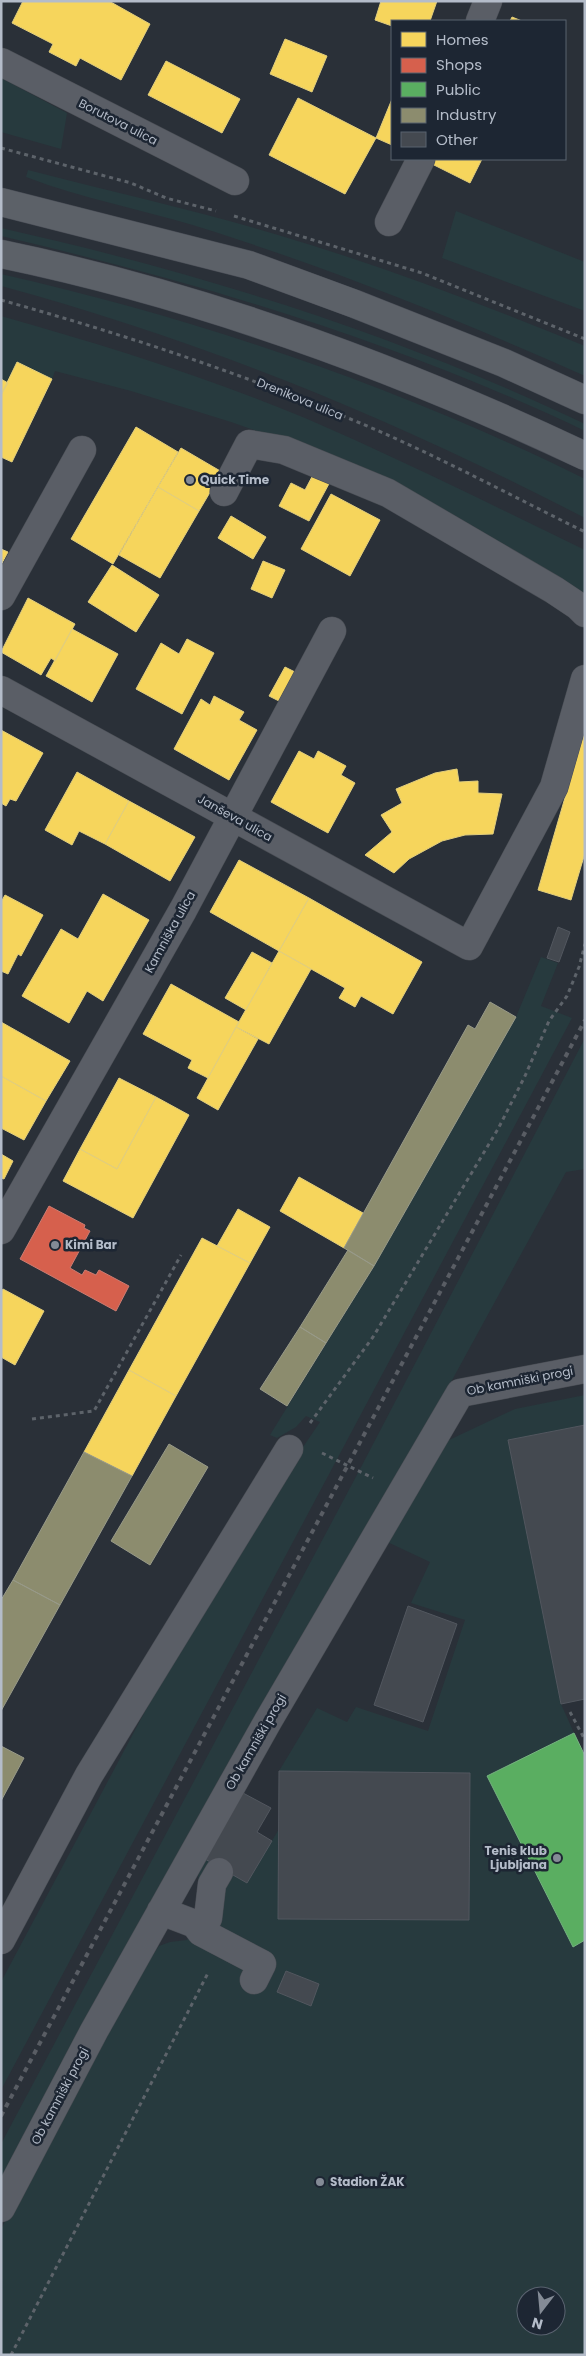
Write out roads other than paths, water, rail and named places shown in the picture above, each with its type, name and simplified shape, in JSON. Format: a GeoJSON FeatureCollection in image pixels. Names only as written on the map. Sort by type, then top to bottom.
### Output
{"type":"FeatureCollection","features":[{"type":"Feature","properties":{"kind":"main road"},"geometry":{"type":"LineString","coordinates":[[1,202],[249,266],[355,304],[504,363],[585,400]]}},
{"type":"Feature","properties":{"kind":"main road"},"geometry":{"type":"LineString","coordinates":[[1,254],[134,287],[230,315],[334,350],[440,391],[585,456]]}},
{"type":"Feature","properties":{"kind":"street"},"geometry":{"type":"LineString","coordinates":[[480,20],[488,1]]}},
{"type":"Feature","properties":{"kind":"street","name":"Borutova ulica"},"geometry":{"type":"LineString","coordinates":[[1,62],[235,181]]}},
{"type":"Feature","properties":{"kind":"street"},"geometry":{"type":"LineString","coordinates":[[390,222],[421,160]]}},
{"type":"Feature","properties":{"kind":"street"},"geometry":{"type":"LineString","coordinates":[[224,492],[249,444],[284,450],[388,493],[554,590],[585,613]]}},
{"type":"Feature","properties":{"kind":"street"},"geometry":{"type":"LineString","coordinates":[[1,596],[82,450]]}},
{"type":"Feature","properties":{"kind":"street","name":"Kamniška ulica"},"geometry":{"type":"LineString","coordinates":[[1,1230],[234,818],[332,631]]}},
{"type":"Feature","properties":{"kind":"street","name":"Janševa ulica"},"geometry":{"type":"LineString","coordinates":[[1,690],[469,946],[554,787],[585,679]]}},
{"type":"Feature","properties":{"kind":"street","name":"Ob kamniški progi"},"geometry":{"type":"LineString","coordinates":[[1,2208],[94,2031],[268,1721],[460,1393],[585,1369]]}},
{"type":"Feature","properties":{"kind":"street"},"geometry":{"type":"LineString","coordinates":[[1,1940],[89,1775],[290,1449]]}},
{"type":"Feature","properties":{"kind":"street"},"geometry":{"type":"LineString","coordinates":[[212,1938],[208,1918],[212,1884],[219,1872]]}},
{"type":"Feature","properties":{"kind":"street"},"geometry":{"type":"LineString","coordinates":[[161,1911],[195,1924],[212,1938],[262,1964],[254,1980]]}},
{"type":"Feature","properties":{"kind":"railway"},"geometry":{"type":"LineString","coordinates":[[1,2116],[585,1020]]}},
{"type":"Feature","properties":{"kind":"place","name":"Quick Time"},"geometry":{"type":"Point","coordinates":[190,480]}},
{"type":"Feature","properties":{"kind":"place","name":"Kimi Bar"},"geometry":{"type":"Point","coordinates":[55,1245]}},
{"type":"Feature","properties":{"kind":"place","name":"Tenis klub Ljubljana"},"geometry":{"type":"Point","coordinates":[557,1858]}},
{"type":"Feature","properties":{"kind":"place","name":"Stadion ŽAK"},"geometry":{"type":"Point","coordinates":[320,2182]}}]}
